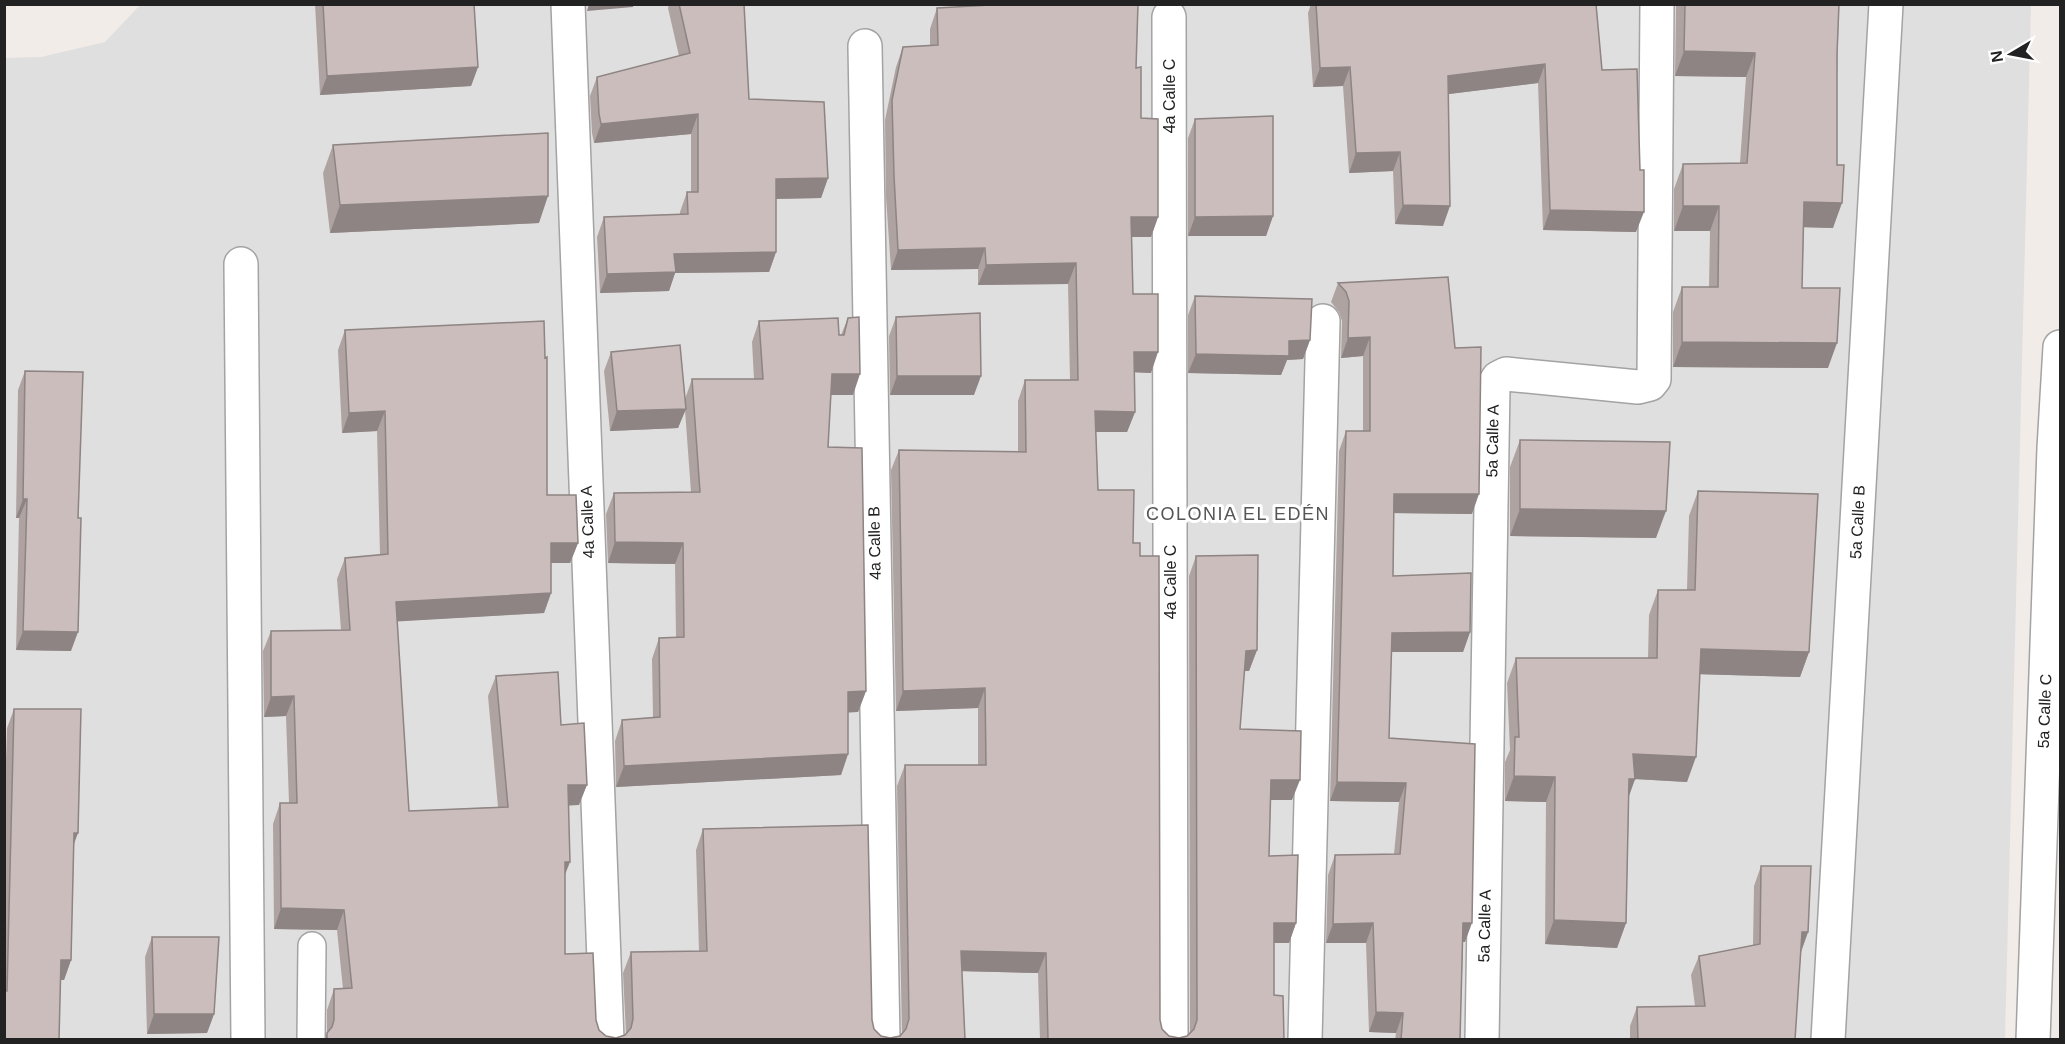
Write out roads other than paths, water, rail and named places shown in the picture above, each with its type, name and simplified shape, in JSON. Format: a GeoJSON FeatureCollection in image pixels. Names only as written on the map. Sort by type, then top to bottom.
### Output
{"type":"FeatureCollection","features":[{"type":"Feature","properties":{"kind":"street","name":"4a Calle A"},"geometry":{"type":"LineString","coordinates":[[568,4],[606,1040]]}},
{"type":"Feature","properties":{"kind":"street","name":"5a Calle A"},"geometry":{"type":"LineString","coordinates":[[1482,1040],[1493,387],[1498,378],[1506,374],[1638,387],[1650,384],[1654,379],[1657,4]]}},
{"type":"Feature","properties":{"kind":"street","name":"5a Calle B"},"geometry":{"type":"LineString","coordinates":[[1828,1040],[1886,4]]}},
{"type":"Feature","properties":{"kind":"street","name":"4a Calle C"},"geometry":{"type":"LineString","coordinates":[[1169,17],[1171,1040]]}},
{"type":"Feature","properties":{"kind":"street","name":"4a Calle B"},"geometry":{"type":"LineString","coordinates":[[865,46],[884,1040]]}},
{"type":"Feature","properties":{"kind":"street"},"geometry":{"type":"LineString","coordinates":[[241,264],[248,1040]]}},
{"type":"Feature","properties":{"kind":"street"},"geometry":{"type":"LineString","coordinates":[[1305,1040],[1323,321]]}},
{"type":"Feature","properties":{"kind":"street","name":"5a Calle C"},"geometry":{"type":"LineString","coordinates":[[2032,1040],[2052,745],[2061,347]]}},
{"type":"Feature","properties":{"kind":"lane"},"geometry":{"type":"LineString","coordinates":[[311,1040],[312,946]]}},
{"type":"Feature","properties":{"kind":"district","name":"COLONIA EL EDÉN"},"geometry":{"type":"Point","coordinates":[1238,514]}}]}
